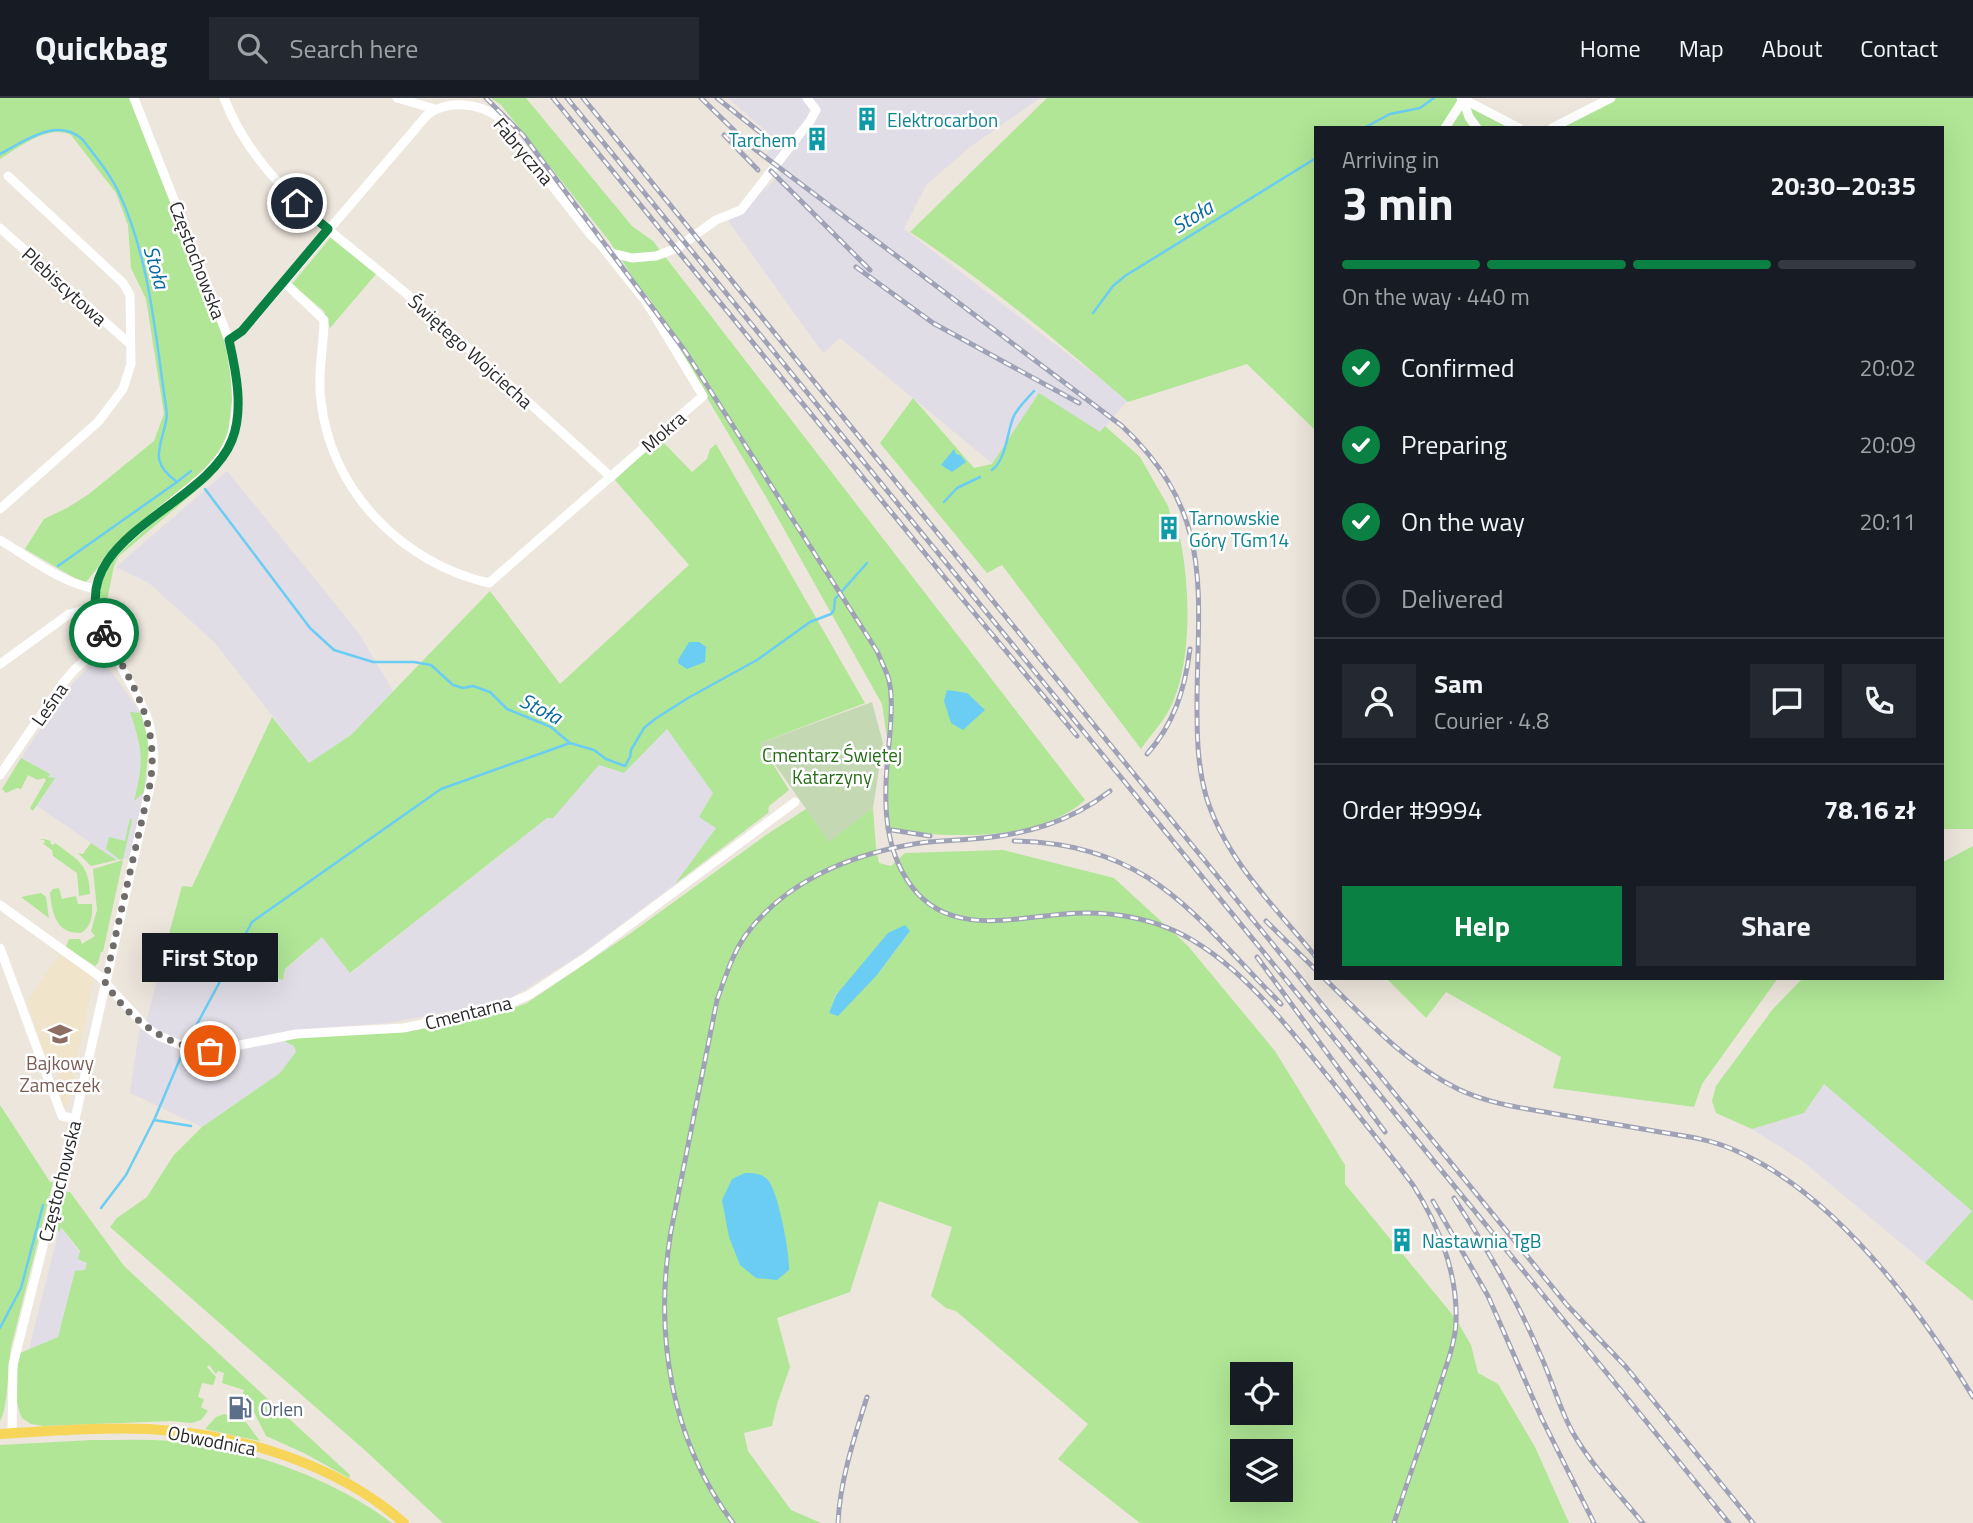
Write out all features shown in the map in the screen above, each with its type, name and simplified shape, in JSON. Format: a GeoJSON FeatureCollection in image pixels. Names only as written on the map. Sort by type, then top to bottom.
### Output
{"type":"FeatureCollection","features":[{"type":"Feature","properties":{"kind":"main road","name":"Obwodnica"},"geometry":{"type":"LineString","coordinates":[[6,1434],[147,1429],[223,1438],[281,1455],[332,1476],[366,1494],[404,1523]]}},
{"type":"Feature","properties":{"kind":"street","name":"Częstochowska"},"geometry":{"type":"LineString","coordinates":[[6,1434],[13,1365],[75,1119],[154,758],[149,722],[100,626],[96,589],[101,572],[119,547],[211,471],[228,449],[235,431],[237,406],[234,362],[229,340],[134,98]]}},
{"type":"Feature","properties":{"kind":"street","name":"Świętego Wojciecha"},"geometry":{"type":"LineString","coordinates":[[224,98],[238,131],[264,168],[297,203],[417,303],[611,477]]}},
{"type":"Feature","properties":{"kind":"street"},"geometry":{"type":"LineString","coordinates":[[397,98],[435,109]]}},
{"type":"Feature","properties":{"kind":"street"},"geometry":{"type":"LineString","coordinates":[[604,249],[618,256],[632,258],[656,256],[677,248],[725,214],[741,210],[815,113],[814,106],[807,98]]}},
{"type":"Feature","properties":{"kind":"street"},"geometry":{"type":"LineString","coordinates":[[1557,126],[1611,98]]}},
{"type":"Feature","properties":{"kind":"street"},"geometry":{"type":"LineString","coordinates":[[1446,126],[1462,99]]}},
{"type":"Feature","properties":{"kind":"street"},"geometry":{"type":"LineString","coordinates":[[1462,99],[1476,126]]}},
{"type":"Feature","properties":{"kind":"street"},"geometry":{"type":"LineString","coordinates":[[1462,99],[1515,126]]}},
{"type":"Feature","properties":{"kind":"street","name":"Fabryczna"},"geometry":{"type":"LineString","coordinates":[[435,109],[473,105],[487,109],[498,117],[604,249]]}},
{"type":"Feature","properties":{"kind":"street"},"geometry":{"type":"LineString","coordinates":[[229,340],[242,331],[435,109]]}},
{"type":"Feature","properties":{"kind":"street"},"geometry":{"type":"LineString","coordinates":[[0,509],[106,414],[127,381],[131,364],[130,295],[123,283],[8,176]]}},
{"type":"Feature","properties":{"kind":"street","name":"Plebiscytowa"},"geometry":{"type":"LineString","coordinates":[[0,228],[130,344]]}},
{"type":"Feature","properties":{"kind":"street","name":"Mokra"},"geometry":{"type":"LineString","coordinates":[[284,282],[324,320],[320,364],[321,400],[330,444],[353,491],[384,528],[426,559],[489,583],[703,396],[648,303],[604,249]]}},
{"type":"Feature","properties":{"kind":"street"},"geometry":{"type":"LineString","coordinates":[[0,540],[64,578],[96,589]]}},
{"type":"Feature","properties":{"kind":"street"},"geometry":{"type":"LineString","coordinates":[[0,664],[69,614],[96,607]]}},
{"type":"Feature","properties":{"kind":"street","name":"Leśna"},"geometry":{"type":"LineString","coordinates":[[0,775],[63,683],[108,641]]}},
{"type":"Feature","properties":{"kind":"street","name":"Cmentarna"},"geometry":{"type":"LineString","coordinates":[[0,905],[105,982],[145,1026],[157,1035],[183,1046],[210,1051],[296,1034],[402,1028],[497,1009],[529,996],[585,958],[795,802]]}},
{"type":"Feature","properties":{"kind":"street"},"geometry":{"type":"LineString","coordinates":[[0,948],[62,1116],[75,1119]]}},
{"type":"Feature","properties":{"kind":"shaded area"},"geometry":{"type":"Polygon","coordinates":[[[728,98],[1040,98],[970,147],[926,185],[904,229],[1128,400],[1100,433],[1039,393],[993,464],[840,338],[823,353],[728,221],[776,179],[784,168],[766,155],[777,141],[728,98]]]}},
{"type":"Feature","properties":{"kind":"shaded area"},"geometry":{"type":"Polygon","coordinates":[[[227,471],[358,632],[393,691],[351,735],[309,763],[215,643],[149,583],[116,567],[227,471]]]}},
{"type":"Feature","properties":{"kind":"shaded area"},"geometry":{"type":"Polygon","coordinates":[[[96,660],[113,674],[141,713],[147,777],[130,858],[120,860],[37,806],[54,778],[51,779],[49,774],[21,758],[68,688],[96,660]]]}},
{"type":"Feature","properties":{"kind":"shaded area"},"geometry":{"type":"Polygon","coordinates":[[[667,729],[714,793],[717,828],[675,884],[583,953],[508,1000],[389,1023],[292,1030],[284,1041],[294,1046],[297,1052],[280,1073],[202,1127],[130,1093],[140,1025],[147,1019],[161,963],[229,978],[238,966],[285,970],[322,937],[351,973],[547,818],[553,817],[599,765],[624,773],[667,729]]]}},
{"type":"Feature","properties":{"kind":"shaded area","name":"Bajkowy Zameczek"},"geometry":{"type":"Polygon","coordinates":[[[60,954],[94,978],[67,1106],[61,1106],[59,1097],[64,1091],[55,1067],[49,1068],[27,1001],[60,954]]]}},
{"type":"Feature","properties":{"kind":"shaded area"},"geometry":{"type":"Polygon","coordinates":[[[1824,1084],[1973,1211],[1925,1263],[1801,1160],[1752,1129],[1804,1113],[1824,1084]]]}},
{"type":"Feature","properties":{"kind":"shaded area"},"geometry":{"type":"Polygon","coordinates":[[[60,1226],[87,1263],[85,1270],[75,1272],[58,1337],[29,1349],[60,1226]]]}},
{"type":"Feature","properties":{"kind":"green space"},"geometry":{"type":"Polygon","coordinates":[[[0,98],[129,98],[219,325],[229,358],[233,393],[227,440],[213,462],[120,540],[86,582],[25,549],[44,519],[89,494],[154,441],[164,414],[146,299],[131,268],[128,225],[116,193],[71,135],[62,132],[34,138],[0,159],[0,98]]]}},
{"type":"Feature","properties":{"kind":"green space"},"geometry":{"type":"Polygon","coordinates":[[[491,98],[526,98],[632,226],[653,241],[1085,800],[1065,814],[1042,824],[990,834],[935,834],[885,829],[887,738],[882,704],[766,497],[662,322],[610,242],[501,105],[491,98]]]}},
{"type":"Feature","properties":{"kind":"green space"},"geometry":{"type":"Polygon","coordinates":[[[1047,98],[1464,98],[1512,126],[1314,126],[1314,429],[1247,364],[1128,402],[995,292],[910,232],[1047,98]]]}},
{"type":"Feature","properties":{"kind":"green space"},"geometry":{"type":"Polygon","coordinates":[[[1613,98],[1973,98],[1973,829],[1944,829],[1944,126],[1559,126],[1613,98]]]}},
{"type":"Feature","properties":{"kind":"green space"},"geometry":{"type":"Polygon","coordinates":[[[331,237],[377,273],[330,328],[324,311],[292,284],[331,237]]]}},
{"type":"Feature","properties":{"kind":"green space"},"geometry":{"type":"Polygon","coordinates":[[[1039,393],[1100,432],[1105,426],[1140,457],[1168,506],[1171,517],[1159,523],[1168,542],[1180,538],[1187,602],[1186,648],[1182,671],[1169,710],[1141,749],[1002,565],[987,573],[880,443],[913,398],[974,468],[992,464],[1039,393]]]}},
{"type":"Feature","properties":{"kind":"green space"},"geometry":{"type":"Polygon","coordinates":[[[659,438],[692,472],[707,459],[710,449],[716,444],[865,703],[760,743],[789,790],[769,806],[768,813],[675,884],[716,828],[699,817],[713,793],[667,729],[624,773],[599,765],[553,818],[547,818],[350,973],[322,937],[285,969],[283,980],[238,966],[235,976],[231,975],[230,978],[161,963],[182,886],[192,887],[272,717],[309,763],[351,735],[490,591],[560,684],[689,565],[615,480],[659,438]]]}},
{"type":"Feature","properties":{"kind":"green space"},"geometry":{"type":"Polygon","coordinates":[[[220,466],[211,478],[118,557],[104,615],[111,632],[109,633],[102,613],[100,594],[111,564],[135,538],[220,466]]]}},
{"type":"Feature","properties":{"kind":"green space","name":"Cmentarz Świętej Katarzyny"},"geometry":{"type":"Polygon","coordinates":[[[872,702],[883,743],[873,808],[829,842],[760,743],[872,702]]]}},
{"type":"Feature","properties":{"kind":"green space"},"geometry":{"type":"Polygon","coordinates":[[[130,712],[141,713],[149,744],[144,792],[134,801],[141,756],[130,712]]]}},
{"type":"Feature","properties":{"kind":"green space"},"geometry":{"type":"Polygon","coordinates":[[[21,758],[50,774],[48,777],[55,778],[33,811],[30,808],[46,780],[44,778],[38,780],[28,775],[21,789],[6,793],[2,789],[21,758]]]}},
{"type":"Feature","properties":{"kind":"green space"},"geometry":{"type":"Polygon","coordinates":[[[873,808],[879,863],[891,866],[905,853],[1003,850],[1114,878],[1188,946],[1275,1051],[1345,1165],[1345,1184],[1456,1319],[1471,1345],[1478,1373],[1498,1384],[1535,1447],[1569,1523],[1140,1523],[1058,1459],[1088,1424],[956,1311],[946,1308],[931,1296],[952,1227],[879,1201],[850,1292],[777,1318],[790,1367],[772,1426],[744,1433],[748,1451],[791,1510],[821,1523],[443,1523],[368,1453],[110,1227],[117,1218],[147,1197],[173,1156],[202,1127],[280,1073],[296,1052],[294,1046],[284,1041],[289,1038],[403,1032],[501,1013],[527,1003],[806,809],[829,841],[873,808]],[[910,931],[836,994],[829,1013],[877,975],[910,931]]]}},
{"type":"Feature","properties":{"kind":"green space"},"geometry":{"type":"Polygon","coordinates":[[[130,818],[132,820],[123,859],[120,860],[106,849],[109,837],[125,841],[130,818]]]}},
{"type":"Feature","properties":{"kind":"green space"},"geometry":{"type":"Polygon","coordinates":[[[44,839],[51,841],[53,845],[55,843],[81,864],[85,869],[90,894],[79,896],[77,873],[53,856],[52,850],[42,843],[45,843],[44,840],[38,840],[44,839]]]}},
{"type":"Feature","properties":{"kind":"green space"},"geometry":{"type":"Polygon","coordinates":[[[91,843],[117,860],[91,866],[78,853],[83,854],[91,843]]]}},
{"type":"Feature","properties":{"kind":"green space"},"geometry":{"type":"Polygon","coordinates":[[[1973,846],[1973,1301],[1925,1263],[1972,1211],[1824,1084],[1804,1113],[1752,1129],[1716,1113],[1712,1101],[1716,1086],[1772,1010],[1801,980],[1944,980],[1944,861],[1973,846]]]}},
{"type":"Feature","properties":{"kind":"green space"},"geometry":{"type":"Polygon","coordinates":[[[123,860],[103,952],[95,966],[66,947],[69,939],[80,939],[82,944],[95,936],[91,931],[97,910],[93,869],[123,860]]]}},
{"type":"Feature","properties":{"kind":"green space"},"geometry":{"type":"Polygon","coordinates":[[[59,888],[62,899],[76,896],[78,904],[92,904],[91,921],[81,933],[66,930],[57,921],[50,893],[59,888]]]}},
{"type":"Feature","properties":{"kind":"green space"},"geometry":{"type":"Polygon","coordinates":[[[41,893],[46,897],[49,918],[21,897],[41,893]]]}},
{"type":"Feature","properties":{"kind":"green space"},"geometry":{"type":"Polygon","coordinates":[[[1388,980],[1777,980],[1702,1084],[1694,1107],[1553,1088],[1561,1057],[1446,992],[1426,1018],[1388,980]]]}},
{"type":"Feature","properties":{"kind":"green space"},"geometry":{"type":"Polygon","coordinates":[[[0,1105],[50,1182],[53,1182],[11,1347],[6,1397],[0,1421],[0,1105]]]}},
{"type":"Feature","properties":{"kind":"green space"},"geometry":{"type":"Polygon","coordinates":[[[64,1192],[70,1192],[124,1266],[350,1475],[349,1478],[266,1436],[247,1398],[242,1396],[244,1390],[222,1383],[224,1373],[218,1371],[216,1374],[209,1365],[207,1367],[216,1377],[213,1385],[202,1383],[198,1397],[204,1399],[201,1407],[208,1411],[201,1420],[191,1423],[171,1421],[43,1426],[31,1424],[22,1418],[16,1394],[20,1353],[58,1337],[75,1271],[85,1270],[87,1263],[78,1259],[80,1251],[61,1227],[59,1233],[57,1217],[64,1192]]]}},
{"type":"Feature","properties":{"kind":"green space"},"geometry":{"type":"Polygon","coordinates":[[[224,1414],[245,1421],[260,1441],[205,1429],[216,1417],[224,1414]]]}},
{"type":"Feature","properties":{"kind":"green space"},"geometry":{"type":"Polygon","coordinates":[[[92,1440],[200,1444],[259,1458],[288,1467],[343,1492],[392,1523],[0,1523],[0,1445],[92,1440]]]}},
{"type":"Feature","properties":{"kind":"water"},"geometry":{"type":"Polygon","coordinates":[[[954,449],[966,462],[952,472],[941,465],[954,449]]]}},
{"type":"Feature","properties":{"kind":"water"},"geometry":{"type":"Polygon","coordinates":[[[689,642],[699,642],[706,647],[705,662],[687,669],[678,663],[678,660],[689,642]]]}},
{"type":"Feature","properties":{"kind":"water"},"geometry":{"type":"Polygon","coordinates":[[[947,690],[967,693],[985,710],[963,730],[951,723],[944,701],[947,690]]]}},
{"type":"Feature","properties":{"kind":"water"},"geometry":{"type":"Polygon","coordinates":[[[905,925],[910,931],[877,975],[838,1016],[829,1013],[836,995],[888,933],[905,925]]]}},
{"type":"Feature","properties":{"kind":"water"},"geometry":{"type":"Polygon","coordinates":[[[745,1173],[759,1174],[767,1179],[779,1208],[789,1270],[777,1280],[756,1278],[740,1265],[729,1237],[722,1200],[732,1179],[745,1173]]]}},
{"type":"Feature","properties":{"kind":"waterway","name":"Stoła"},"geometry":{"type":"LineString","coordinates":[[1368,126],[1390,114],[1420,108],[1434,98]]}},
{"type":"Feature","properties":{"kind":"waterway","name":"Stoła"},"geometry":{"type":"LineString","coordinates":[[0,154],[42,133],[63,130],[83,140],[112,179],[129,217],[150,295],[167,414],[159,461],[177,482],[191,471]]}},
{"type":"Feature","properties":{"kind":"waterway","name":"Stoła"},"geometry":{"type":"LineString","coordinates":[[1093,313],[1113,286],[1125,276],[1314,159]]}},
{"type":"Feature","properties":{"kind":"waterway","name":"Stoła"},"geometry":{"type":"LineString","coordinates":[[992,470],[1003,453],[1015,414],[1034,391]]}},
{"type":"Feature","properties":{"kind":"waterway","name":"Stoła"},"geometry":{"type":"LineString","coordinates":[[944,502],[957,488],[980,477]]}},
{"type":"Feature","properties":{"kind":"waterway"},"geometry":{"type":"LineString","coordinates":[[58,566],[177,482]]}},
{"type":"Feature","properties":{"kind":"waterway","name":"Stoła"},"geometry":{"type":"LineString","coordinates":[[205,489],[310,628],[334,650],[373,662],[414,662],[431,665],[453,685],[463,688],[473,686],[490,692],[507,709],[551,727],[570,743],[594,750],[606,759],[625,766],[644,728],[688,698],[757,660],[810,622],[831,614],[835,599],[867,563]]}},
{"type":"Feature","properties":{"kind":"waterway"},"geometry":{"type":"LineString","coordinates":[[189,1039],[252,922],[441,789],[570,743]]}},
{"type":"Feature","properties":{"kind":"waterway"},"geometry":{"type":"LineString","coordinates":[[101,1208],[126,1175],[155,1118],[182,1054]]}},
{"type":"Feature","properties":{"kind":"waterway"},"geometry":{"type":"LineString","coordinates":[[154,1120],[191,1126]]}},
{"type":"Feature","properties":{"kind":"waterway"},"geometry":{"type":"LineString","coordinates":[[0,1328],[21,1288],[43,1205]]}},
{"type":"Feature","properties":{"kind":"railway"},"geometry":{"type":"LineString","coordinates":[[486,98],[523,135],[685,351],[877,651],[888,676],[891,693],[886,813],[894,851],[901,870],[912,887],[929,904],[949,915],[971,920],[1109,914],[1154,923],[1199,944],[1221,960],[1262,998],[1413,1185],[1431,1216],[1445,1250],[1454,1285],[1456,1322],[1449,1358],[1394,1523]]}},
{"type":"Feature","properties":{"kind":"railway"},"geometry":{"type":"LineString","coordinates":[[553,98],[1077,736]]}},
{"type":"Feature","properties":{"kind":"railway"},"geometry":{"type":"LineString","coordinates":[[567,98],[1729,1523]]}},
{"type":"Feature","properties":{"kind":"railway"},"geometry":{"type":"LineString","coordinates":[[583,98],[1567,1305],[1626,1367],[1753,1523]]}},
{"type":"Feature","properties":{"kind":"railway"},"geometry":{"type":"LineString","coordinates":[[701,98],[748,144],[1122,426],[1152,458],[1173,490],[1186,521],[1194,553],[1199,622],[1197,737],[1206,796],[1214,819],[1238,861],[1314,955]]}},
{"type":"Feature","properties":{"kind":"railway"},"geometry":{"type":"LineString","coordinates":[[717,98],[776,145]]}},
{"type":"Feature","properties":{"kind":"railway"},"geometry":{"type":"LineString","coordinates":[[724,135],[758,170]]}},
{"type":"Feature","properties":{"kind":"railway"},"geometry":{"type":"LineString","coordinates":[[771,171],[870,270]]}},
{"type":"Feature","properties":{"kind":"railway"},"geometry":{"type":"LineString","coordinates":[[856,267],[933,323],[1079,403]]}},
{"type":"Feature","properties":{"kind":"railway"},"geometry":{"type":"LineString","coordinates":[[1147,754],[1164,731],[1177,705],[1190,649]]}},
{"type":"Feature","properties":{"kind":"railway"},"geometry":{"type":"LineString","coordinates":[[733,1523],[694,1456],[681,1421],[672,1384],[665,1308],[671,1231],[717,1000],[736,951],[761,917],[779,900],[798,886],[842,864],[866,855],[914,844],[991,837],[1045,826],[1078,811],[1110,791]]}},
{"type":"Feature","properties":{"kind":"railway"},"geometry":{"type":"LineString","coordinates":[[892,830],[930,836]]}},
{"type":"Feature","properties":{"kind":"railway"},"geometry":{"type":"LineString","coordinates":[[1014,841],[1061,845],[1101,855],[1135,870],[1166,890],[1194,914],[1281,1004]]}},
{"type":"Feature","properties":{"kind":"railway"},"geometry":{"type":"LineString","coordinates":[[1266,921],[1314,968]]}},
{"type":"Feature","properties":{"kind":"railway"},"geometry":{"type":"LineString","coordinates":[[1257,957],[1385,1132]]}},
{"type":"Feature","properties":{"kind":"railway"},"geometry":{"type":"LineString","coordinates":[[1326,980],[1403,1053],[1458,1089],[1494,1102],[1706,1140],[1732,1149],[1769,1168],[1805,1193],[1870,1255],[1926,1325],[1973,1397]]}},
{"type":"Feature","properties":{"kind":"railway"},"geometry":{"type":"LineString","coordinates":[[1454,1198],[1511,1293],[1573,1433],[1597,1468],[1643,1523]]}},
{"type":"Feature","properties":{"kind":"railway"},"geometry":{"type":"LineString","coordinates":[[1433,1201],[1488,1296],[1542,1419],[1594,1523]]}},
{"type":"Feature","properties":{"kind":"railway"},"geometry":{"type":"LineString","coordinates":[[838,1523],[845,1475],[867,1397]]}},
{"type":"Feature","properties":{"kind":"way so far"},"geometry":{"type":"LineString","coordinates":[[104,633],[149,722],[154,758],[153,773],[105,982],[145,1026],[157,1035],[196,1050],[210,1051]]}},
{"type":"Feature","properties":{"kind":"place","name":"Elektrocarbon"},"geometry":{"type":"Point","coordinates":[867,119]}},
{"type":"Feature","properties":{"kind":"place","name":"Tarchem"},"geometry":{"type":"Point","coordinates":[817,139]}},
{"type":"Feature","properties":{"kind":"place","name":"Tarnowskie Góry TGm14"},"geometry":{"type":"Point","coordinates":[1169,528]}},
{"type":"Feature","properties":{"kind":"place","name":"Bajkowy Zameczek"},"geometry":{"type":"Point","coordinates":[60,1034]}},
{"type":"Feature","properties":{"kind":"place","name":"First Stop"},"geometry":{"type":"Point","coordinates":[210,1051]}},
{"type":"Feature","properties":{"kind":"place","name":"Nastawnia TgB"},"geometry":{"type":"Point","coordinates":[1402,1240]}},
{"type":"Feature","properties":{"kind":"place","name":"Orlen"},"geometry":{"type":"Point","coordinates":[240,1408]}},
{"type":"Feature","properties":{"kind":"route"},"geometry":{"type":"LineString","coordinates":[[104,633],[98,619],[95,597],[101,572],[109,558],[151,518],[211,471],[232,440],[237,406],[234,362],[229,340],[242,331],[328,229],[297,203]]}}]}
